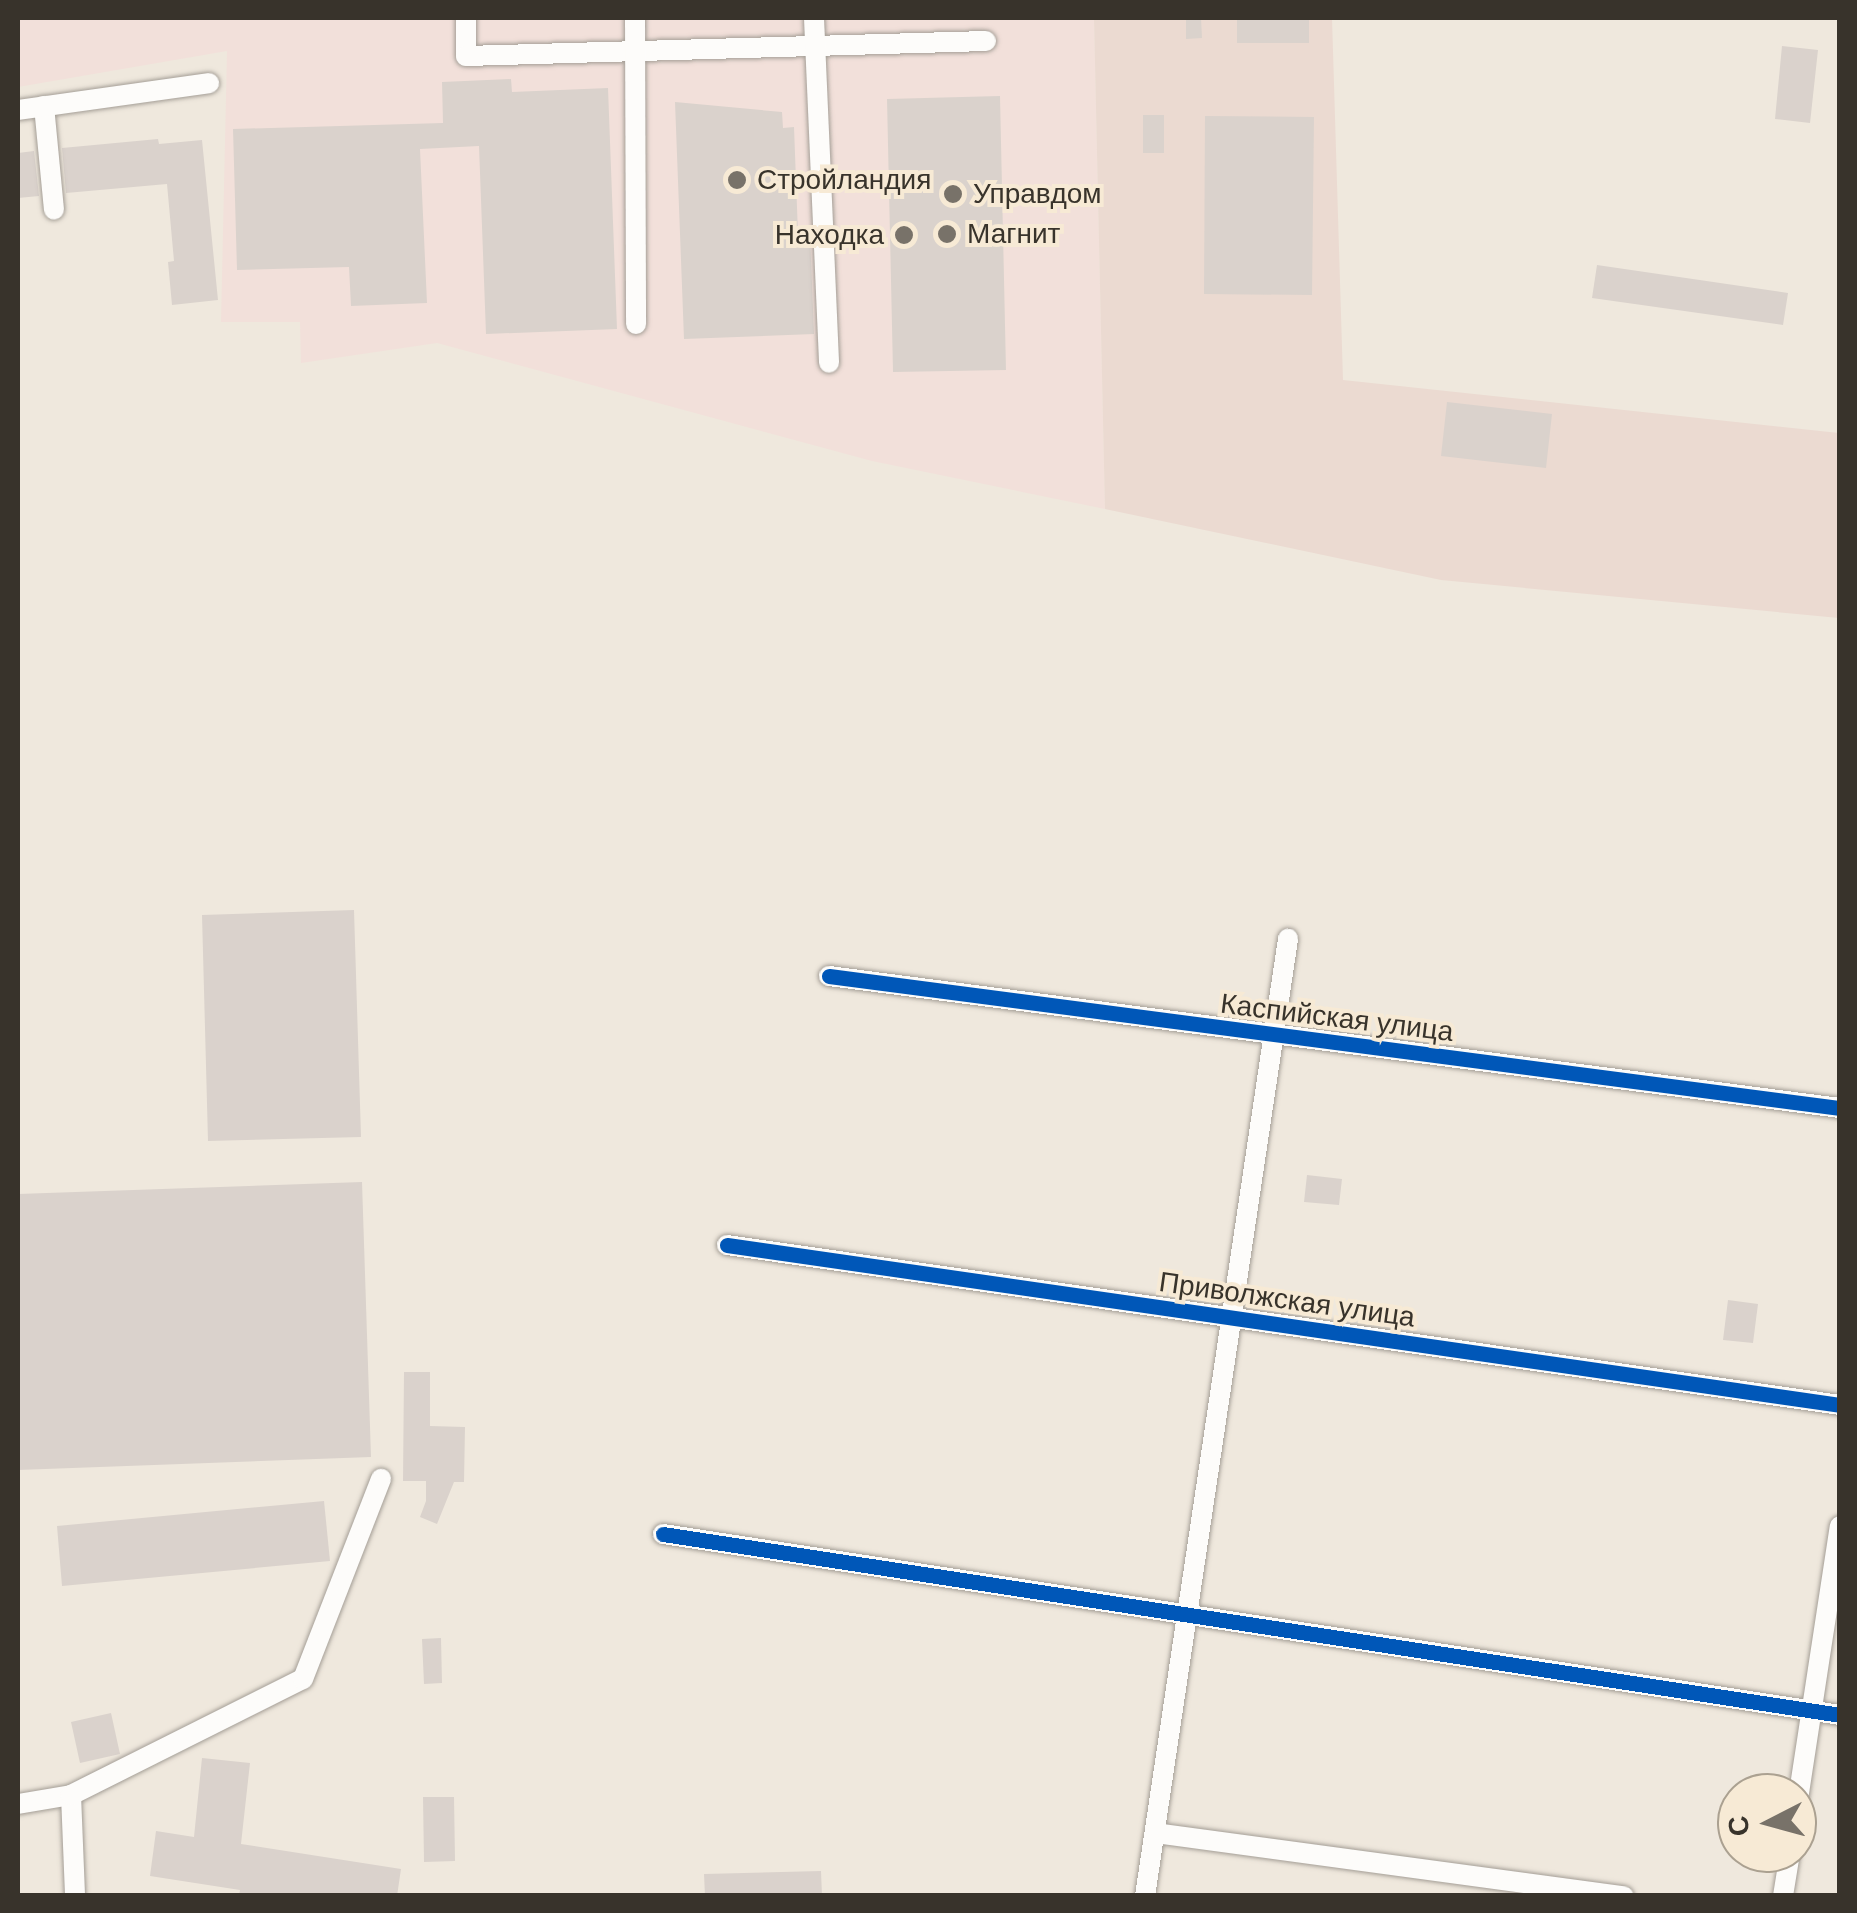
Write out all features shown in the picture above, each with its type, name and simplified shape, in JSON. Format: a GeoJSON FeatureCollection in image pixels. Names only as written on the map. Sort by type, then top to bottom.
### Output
{"type":"FeatureCollection","features":[{"type":"Feature","properties":{"kind":"street"},"geometry":{"type":"LineString","coordinates":[[466,18],[466,56],[986,40]]}},
{"type":"Feature","properties":{"kind":"street"},"geometry":{"type":"LineString","coordinates":[[635,18],[636,324]]}},
{"type":"Feature","properties":{"kind":"street"},"geometry":{"type":"LineString","coordinates":[[814,18],[829,363]]}},
{"type":"Feature","properties":{"kind":"street"},"geometry":{"type":"LineString","coordinates":[[18,110],[210,83]]}},
{"type":"Feature","properties":{"kind":"street"},"geometry":{"type":"LineString","coordinates":[[44,106],[54,210]]}},
{"type":"Feature","properties":{"kind":"street"},"geometry":{"type":"LineString","coordinates":[[1146,1896],[1288,939]]}},
{"type":"Feature","properties":{"kind":"street","name":"Каспийская улица"},"geometry":{"type":"LineString","coordinates":[[829,976],[1840,1108]]}},
{"type":"Feature","properties":{"kind":"street","name":"Приволжская улица"},"geometry":{"type":"LineString","coordinates":[[727,1245],[1840,1405]]}},
{"type":"Feature","properties":{"kind":"street"},"geometry":{"type":"LineString","coordinates":[[18,1804],[72,1795],[303,1679],[381,1480]]}},
{"type":"Feature","properties":{"kind":"street"},"geometry":{"type":"LineString","coordinates":[[1802,1773],[1840,1526]]}},
{"type":"Feature","properties":{"kind":"street"},"geometry":{"type":"LineString","coordinates":[[663,1534],[1840,1714]]}},
{"type":"Feature","properties":{"kind":"street"},"geometry":{"type":"LineString","coordinates":[[72,1795],[74,1896]]}},
{"type":"Feature","properties":{"kind":"street"},"geometry":{"type":"LineString","coordinates":[[1154,1833],[1624,1896]]}},
{"type":"Feature","properties":{"kind":"shaded area"},"geometry":{"type":"Polygon","coordinates":[[[18,18],[1094,18],[1105,509],[872,461],[437,343],[301,363],[300,322],[221,322],[227,51],[18,87],[18,18]]]}},
{"type":"Feature","properties":{"kind":"shaded area"},"geometry":{"type":"Polygon","coordinates":[[[1094,18],[1332,18],[1343,380],[1839,433],[1839,618],[1441,580],[1105,509],[1094,18]]]}},
{"type":"Feature","properties":{"kind":"building"},"geometry":{"type":"Polygon","coordinates":[[[1186,18],[1201,18],[1202,38],[1186,39],[1186,18]]]}},
{"type":"Feature","properties":{"kind":"building"},"geometry":{"type":"Polygon","coordinates":[[[1237,18],[1309,18],[1309,43],[1237,43],[1237,18]]]}},
{"type":"Feature","properties":{"kind":"building"},"geometry":{"type":"Polygon","coordinates":[[[1782,46],[1818,50],[1810,123],[1775,119],[1782,46]]]}},
{"type":"Feature","properties":{"kind":"building"},"geometry":{"type":"Polygon","coordinates":[[[511,79],[512,92],[608,88],[617,329],[486,334],[479,146],[420,149],[427,303],[351,306],[349,267],[237,270],[233,129],[443,123],[442,82],[511,79]]]}},
{"type":"Feature","properties":{"kind":"building","name":"Магнит"},"geometry":{"type":"Polygon","coordinates":[[[1000,96],[1006,370],[893,372],[887,99],[1000,96]]]}},
{"type":"Feature","properties":{"kind":"building","name":"Стройландия"},"geometry":{"type":"Polygon","coordinates":[[[675,102],[782,112],[783,128],[794,127],[798,234],[810,233],[814,334],[684,339],[675,102]]]}},
{"type":"Feature","properties":{"kind":"building"},"geometry":{"type":"Polygon","coordinates":[[[1143,115],[1164,115],[1164,153],[1143,153],[1143,115]]]}},
{"type":"Feature","properties":{"kind":"building"},"geometry":{"type":"Polygon","coordinates":[[[1205,116],[1314,117],[1312,295],[1204,294],[1205,116]]]}},
{"type":"Feature","properties":{"kind":"building"},"geometry":{"type":"Polygon","coordinates":[[[158,139],[159,144],[202,140],[218,300],[172,305],[168,262],[174,261],[167,184],[66,193],[62,148],[158,139]]]}},
{"type":"Feature","properties":{"kind":"building"},"geometry":{"type":"Polygon","coordinates":[[[34,151],[39,196],[18,198],[18,153],[34,151]]]}},
{"type":"Feature","properties":{"kind":"building"},"geometry":{"type":"Polygon","coordinates":[[[1597,265],[1788,293],[1783,325],[1592,298],[1597,265]]]}},
{"type":"Feature","properties":{"kind":"building"},"geometry":{"type":"Polygon","coordinates":[[[1447,402],[1552,414],[1546,468],[1441,456],[1447,402]]]}},
{"type":"Feature","properties":{"kind":"building"},"geometry":{"type":"Polygon","coordinates":[[[354,910],[361,1137],[208,1141],[202,915],[354,910]]]}},
{"type":"Feature","properties":{"kind":"building"},"geometry":{"type":"Polygon","coordinates":[[[1307,1175],[1342,1179],[1339,1205],[1304,1202],[1307,1175]]]}},
{"type":"Feature","properties":{"kind":"building"},"geometry":{"type":"Polygon","coordinates":[[[362,1182],[371,1457],[18,1470],[18,1194],[362,1182]]]}},
{"type":"Feature","properties":{"kind":"building"},"geometry":{"type":"Polygon","coordinates":[[[1728,1300],[1758,1304],[1753,1343],[1723,1340],[1728,1300]]]}},
{"type":"Feature","properties":{"kind":"building"},"geometry":{"type":"Polygon","coordinates":[[[404,1372],[430,1372],[430,1426],[465,1427],[464,1482],[454,1482],[437,1524],[420,1517],[426,1501],[426,1481],[403,1481],[404,1372]]]}},
{"type":"Feature","properties":{"kind":"building"},"geometry":{"type":"Polygon","coordinates":[[[324,1501],[330,1561],[62,1586],[57,1526],[324,1501]]]}},
{"type":"Feature","properties":{"kind":"building"},"geometry":{"type":"Polygon","coordinates":[[[441,1638],[442,1683],[424,1684],[422,1639],[441,1638]]]}},
{"type":"Feature","properties":{"kind":"building"},"geometry":{"type":"Polygon","coordinates":[[[111,1713],[120,1754],[80,1763],[71,1722],[111,1713]]]}},
{"type":"Feature","properties":{"kind":"building"},"geometry":{"type":"Polygon","coordinates":[[[202,1758],[250,1763],[241,1844],[401,1869],[397,1896],[239,1896],[240,1890],[150,1876],[156,1831],[194,1837],[202,1758]]]}},
{"type":"Feature","properties":{"kind":"building"},"geometry":{"type":"Polygon","coordinates":[[[423,1797],[454,1797],[455,1861],[424,1862],[423,1797]]]}},
{"type":"Feature","properties":{"kind":"building"},"geometry":{"type":"Polygon","coordinates":[[[821,1871],[822,1896],[705,1896],[704,1874],[821,1871]]]}},
{"type":"Feature","properties":{"kind":"cycle path"},"geometry":{"type":"LineString","coordinates":[[829,976],[1840,1108]]}},
{"type":"Feature","properties":{"kind":"cycle path"},"geometry":{"type":"LineString","coordinates":[[727,1245],[1840,1405]]}},
{"type":"Feature","properties":{"kind":"cycle path"},"geometry":{"type":"LineString","coordinates":[[663,1534],[1840,1715]]}},
{"type":"Feature","properties":{"kind":"place","name":"Стройландия"},"geometry":{"type":"Point","coordinates":[737,180]}},
{"type":"Feature","properties":{"kind":"place","name":"Управдом"},"geometry":{"type":"Point","coordinates":[953,194]}},
{"type":"Feature","properties":{"kind":"place","name":"Магнит"},"geometry":{"type":"Point","coordinates":[947,234]}},
{"type":"Feature","properties":{"kind":"place","name":"Находка"},"geometry":{"type":"Point","coordinates":[904,235]}}]}
